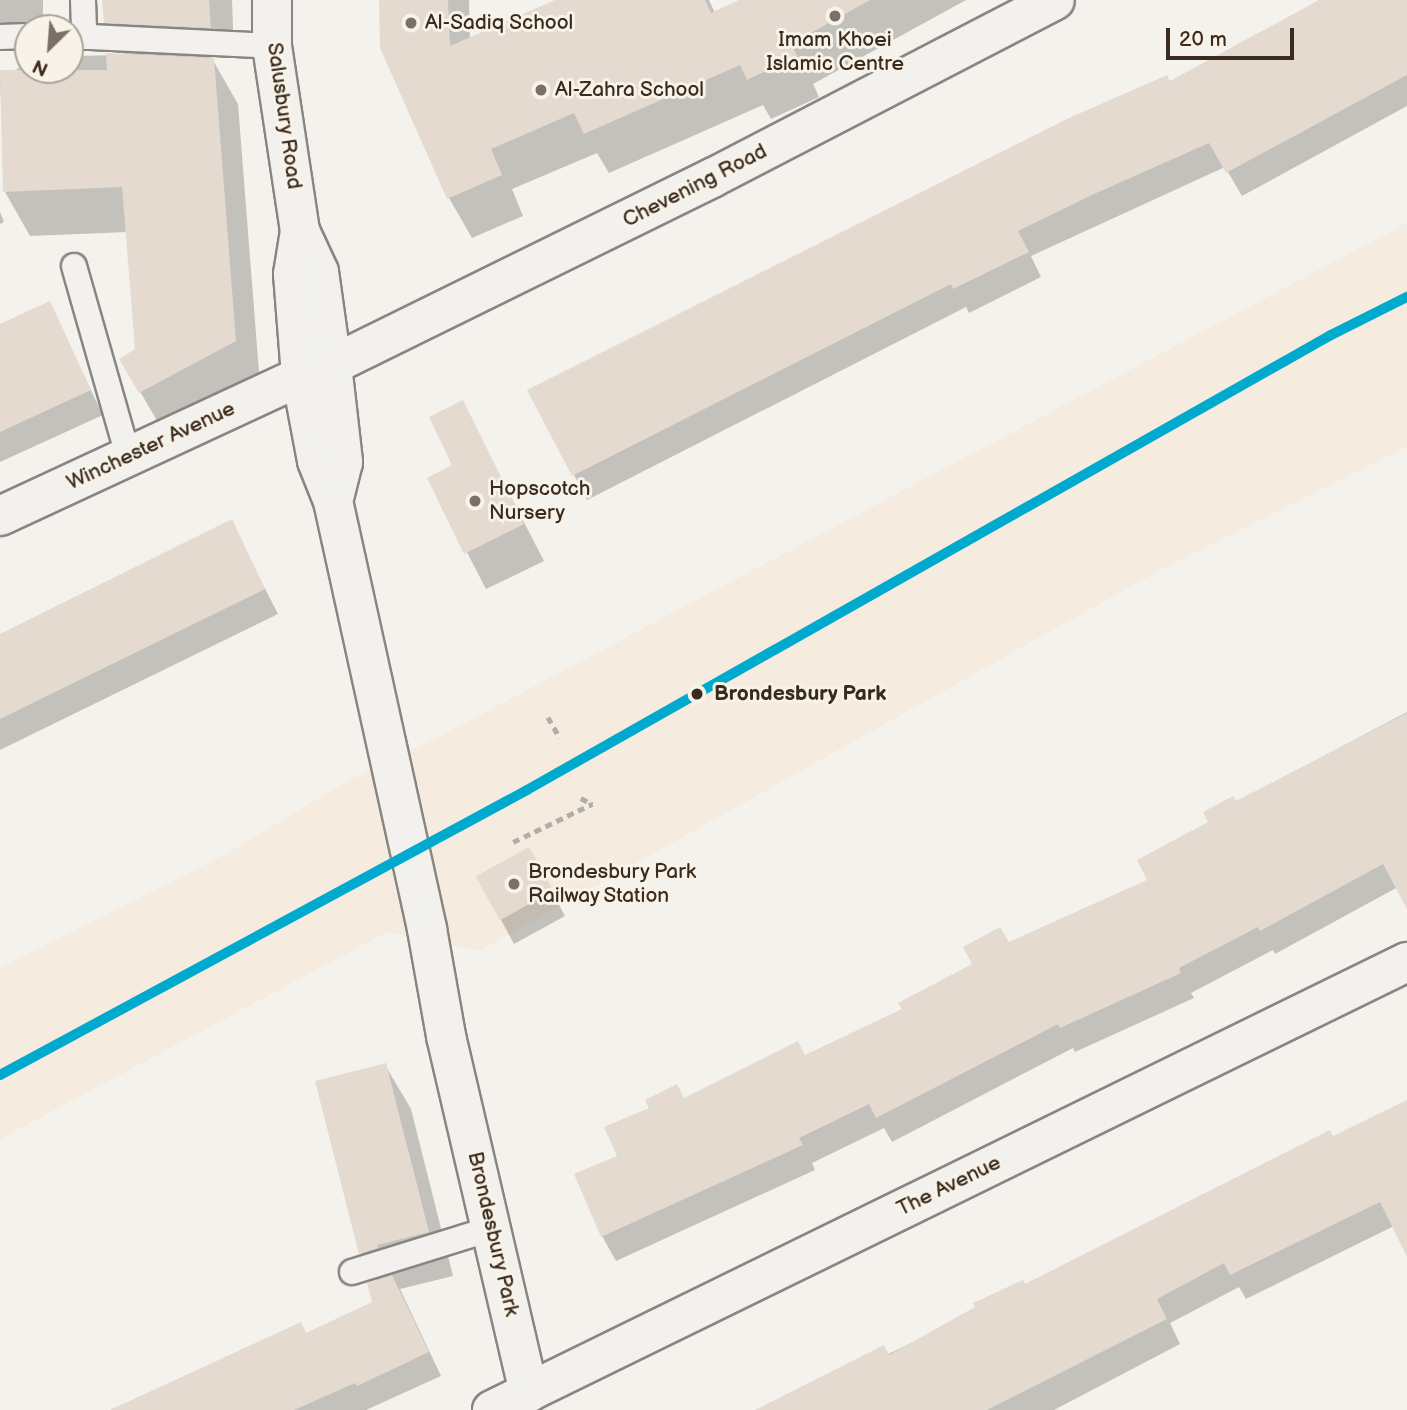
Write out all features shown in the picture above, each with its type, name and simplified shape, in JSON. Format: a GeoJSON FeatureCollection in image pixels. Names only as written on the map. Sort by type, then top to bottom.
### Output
{"type":"FeatureCollection","features":[{"type":"Feature","properties":{"kind":"street","name":"Salusbury Road"},"geometry":{"type":"LineString","coordinates":[[272,0],[272,46],[300,231],[319,272],[317,371]]}},
{"type":"Feature","properties":{"kind":"street","name":"Chevening Road"},"geometry":{"type":"LineString","coordinates":[[317,371],[712,178],[1055,0]]}},
{"type":"Feature","properties":{"kind":"street","name":"Winchester Avenue"},"geometry":{"type":"LineString","coordinates":[[0,516],[317,371]]}},
{"type":"Feature","properties":{"kind":"street","name":"Brondesbury Park"},"geometry":{"type":"LineString","coordinates":[[317,371],[343,462],[333,501],[379,719],[428,929],[446,1036],[494,1228],[529,1392]]}},
{"type":"Feature","properties":{"kind":"street","name":"The Avenue"},"geometry":{"type":"LineString","coordinates":[[492,1410],[1407,962]]}},
{"type":"Feature","properties":{"kind":"lane"},"geometry":{"type":"LineString","coordinates":[[84,36],[272,46]]}},
{"type":"Feature","properties":{"kind":"lane"},"geometry":{"type":"LineString","coordinates":[[74,266],[128,456]]}},
{"type":"Feature","properties":{"kind":"lane"},"geometry":{"type":"LineString","coordinates":[[352,1272],[494,1228]]}},
{"type":"Feature","properties":{"kind":"path"},"geometry":{"type":"LineString","coordinates":[[548,717],[560,738]]}},
{"type":"Feature","properties":{"kind":"path"},"geometry":{"type":"LineString","coordinates":[[513,842],[592,804],[581,798]]}},
{"type":"Feature","properties":{"kind":"shaded area"},"geometry":{"type":"Polygon","coordinates":[[[1407,223],[1407,447],[1151,575],[479,951],[387,932],[0,1139],[0,968],[228,853],[347,781],[435,739],[1407,223]]]}},
{"type":"Feature","properties":{"kind":"building"},"geometry":{"type":"Polygon","coordinates":[[[102,0],[209,0],[211,28],[104,23],[102,0]]]}},
{"type":"Feature","properties":{"kind":"building","name":"Al-Zahra School"},"geometry":{"type":"Polygon","coordinates":[[[379,0],[448,0],[450,46],[555,0],[705,0],[711,13],[739,0],[870,0],[791,44],[797,56],[747,80],[740,65],[584,134],[574,113],[491,149],[502,175],[447,199],[380,48],[379,0]]]}},
{"type":"Feature","properties":{"kind":"building"},"geometry":{"type":"Polygon","coordinates":[[[1319,0],[1407,0],[1407,75],[1226,173],[1209,143],[1094,194],[1018,231],[1029,252],[953,289],[951,284],[572,476],[527,390],[1069,118],[1167,75],[1170,81],[1319,0]]]}},
{"type":"Feature","properties":{"kind":"building"},"geometry":{"type":"Polygon","coordinates":[[[106,53],[214,58],[236,341],[139,393],[119,359],[135,349],[122,187],[3,192],[0,70],[14,70],[14,84],[84,84],[84,70],[107,70],[106,53]]]}},
{"type":"Feature","properties":{"kind":"building"},"geometry":{"type":"Polygon","coordinates":[[[50,301],[91,390],[0,432],[0,324],[50,301]]]}},
{"type":"Feature","properties":{"kind":"building","name":"Hopscotch Nursery"},"geometry":{"type":"Polygon","coordinates":[[[463,400],[524,524],[464,554],[427,478],[452,465],[429,417],[463,400]]]}},
{"type":"Feature","properties":{"kind":"building"},"geometry":{"type":"Polygon","coordinates":[[[232,519],[265,589],[0,719],[0,634],[232,519]]]}},
{"type":"Feature","properties":{"kind":"building"},"geometry":{"type":"Polygon","coordinates":[[[1407,713],[1407,909],[1383,864],[1260,931],[1258,927],[1179,968],[1181,973],[1060,1028],[1058,1024],[876,1118],[869,1104],[799,1138],[803,1145],[601,1237],[574,1174],[617,1156],[604,1127],[649,1108],[645,1100],[677,1084],[684,1098],[798,1041],[805,1055],[902,1009],[898,1003],[972,964],[963,947],[1000,927],[1009,942],[1147,880],[1137,860],[1208,822],[1203,812],[1233,796],[1236,801],[1407,713]]]}},
{"type":"Feature","properties":{"kind":"building","name":"Brondesbury Park Railway Station"},"geometry":{"type":"Polygon","coordinates":[[[529,847],[553,891],[500,920],[476,877],[529,847]]]}},
{"type":"Feature","properties":{"kind":"building"},"geometry":{"type":"Polygon","coordinates":[[[386,1063],[429,1232],[377,1245],[378,1248],[359,1254],[315,1081],[386,1063]]]}},
{"type":"Feature","properties":{"kind":"building"},"geometry":{"type":"Polygon","coordinates":[[[1407,1100],[1407,1257],[1380,1202],[1230,1275],[1224,1263],[1157,1299],[1167,1319],[987,1410],[755,1410],[884,1345],[889,1355],[975,1307],[973,1303],[1023,1280],[1025,1284],[1330,1130],[1333,1136],[1407,1100]]]}},
{"type":"Feature","properties":{"kind":"building"},"geometry":{"type":"Polygon","coordinates":[[[392,1275],[429,1352],[357,1386],[355,1383],[294,1410],[110,1410],[301,1322],[306,1333],[372,1302],[367,1283],[392,1275]]]}},
{"type":"Feature","properties":{"kind":"transit line"},"geometry":{"type":"LineString","coordinates":[[0,1075],[527,790],[1331,335],[1407,297]]}},
{"type":"Feature","properties":{"kind":"place","name":"Imam Khoei Islamic Centre"},"geometry":{"type":"Point","coordinates":[835,16]}},
{"type":"Feature","properties":{"kind":"place","name":"Al-Sadiq School"},"geometry":{"type":"Point","coordinates":[411,23]}},
{"type":"Feature","properties":{"kind":"place","name":"Al-Zahra School"},"geometry":{"type":"Point","coordinates":[541,90]}},
{"type":"Feature","properties":{"kind":"place","name":"Hopscotch Nursery"},"geometry":{"type":"Point","coordinates":[475,501]}},
{"type":"Feature","properties":{"kind":"place","name":"Brondesbury Park"},"geometry":{"type":"Point","coordinates":[697,694]}},
{"type":"Feature","properties":{"kind":"place","name":"Brondesbury Park Railway Station"},"geometry":{"type":"Point","coordinates":[514,884]}}]}
